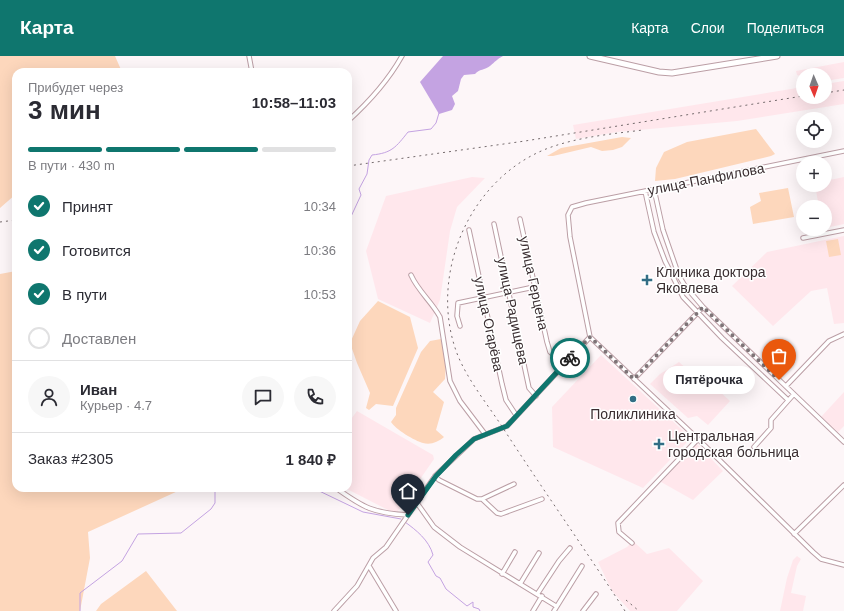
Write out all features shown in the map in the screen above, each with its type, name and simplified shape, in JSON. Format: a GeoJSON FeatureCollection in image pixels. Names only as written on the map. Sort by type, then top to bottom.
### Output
{"type":"FeatureCollection","features":[{"type":"Feature","properties":{"kind":"main road"},"geometry":{"type":"LineString","coordinates":[[590,56],[659,72],[672,73],[777,56]]}},
{"type":"Feature","properties":{"kind":"street"},"geometry":{"type":"LineString","coordinates":[[250,56],[252,68]]}},
{"type":"Feature","properties":{"kind":"street"},"geometry":{"type":"LineString","coordinates":[[352,117],[366,105],[392,74],[402,56]]}},
{"type":"Feature","properties":{"kind":"street","name":"улица Панфилова"},"geometry":{"type":"LineString","coordinates":[[590,337],[570,237],[568,215],[572,207],[844,151]]}},
{"type":"Feature","properties":{"kind":"street"},"geometry":{"type":"LineString","coordinates":[[654,189],[664,235],[684,286],[703,307],[844,442]]}},
{"type":"Feature","properties":{"kind":"street"},"geometry":{"type":"LineString","coordinates":[[645,191],[654,232],[676,287],[698,313],[788,400]]}},
{"type":"Feature","properties":{"kind":"street","name":"улица Герцена"},"geometry":{"type":"LineString","coordinates":[[520,219],[534,287],[550,352],[564,364]]}},
{"type":"Feature","properties":{"kind":"street","name":"улица Радищева"},"geometry":{"type":"LineString","coordinates":[[494,224],[510,293],[529,388],[536,396]]}},
{"type":"Feature","properties":{"kind":"street","name":"улица Огарёва"},"geometry":{"type":"LineString","coordinates":[[469,230],[506,400],[516,415]]}},
{"type":"Feature","properties":{"kind":"street"},"geometry":{"type":"LineString","coordinates":[[803,238],[844,230]]}},
{"type":"Feature","properties":{"kind":"street"},"geometry":{"type":"LineString","coordinates":[[411,275],[416,287],[435,308],[440,317],[450,381],[460,401],[484,434]]}},
{"type":"Feature","properties":{"kind":"street"},"geometry":{"type":"LineString","coordinates":[[460,326],[457,316],[458,303],[534,287]]}},
{"type":"Feature","properties":{"kind":"street"},"geometry":{"type":"LineString","coordinates":[[634,379],[703,307]]}},
{"type":"Feature","properties":{"kind":"street"},"geometry":{"type":"LineString","coordinates":[[786,386],[829,341],[844,334]]}},
{"type":"Feature","properties":{"kind":"street"},"geometry":{"type":"LineString","coordinates":[[334,611],[357,586],[373,558],[386,547],[436,476],[474,439],[503,428],[536,396],[590,337],[698,439],[794,534],[821,558],[844,564]]}},
{"type":"Feature","properties":{"kind":"street"},"geometry":{"type":"LineString","coordinates":[[754,447],[771,428],[770,420],[794,394]]}},
{"type":"Feature","properties":{"kind":"street"},"geometry":{"type":"LineString","coordinates":[[632,543],[619,532],[617,527],[618,523],[698,439]]}},
{"type":"Feature","properties":{"kind":"street"},"geometry":{"type":"LineString","coordinates":[[436,476],[439,480],[464,493],[482,499],[497,513],[501,514],[542,499]]}},
{"type":"Feature","properties":{"kind":"street"},"geometry":{"type":"LineString","coordinates":[[482,499],[514,484]]}},
{"type":"Feature","properties":{"kind":"street"},"geometry":{"type":"LineString","coordinates":[[794,534],[844,485]]}},
{"type":"Feature","properties":{"kind":"street"},"geometry":{"type":"LineString","coordinates":[[341,492],[359,505],[382,513],[408,515]]}},
{"type":"Feature","properties":{"kind":"street"},"geometry":{"type":"LineString","coordinates":[[417,503],[434,527],[473,556],[556,606]]}},
{"type":"Feature","properties":{"kind":"street"},"geometry":{"type":"LineString","coordinates":[[533,611],[559,560],[570,548]]}},
{"type":"Feature","properties":{"kind":"street"},"geometry":{"type":"LineString","coordinates":[[502,574],[515,552]]}},
{"type":"Feature","properties":{"kind":"street"},"geometry":{"type":"LineString","coordinates":[[520,584],[540,553]]}},
{"type":"Feature","properties":{"kind":"street"},"geometry":{"type":"LineString","coordinates":[[369,566],[396,611]]}},
{"type":"Feature","properties":{"kind":"street"},"geometry":{"type":"LineString","coordinates":[[554,611],[582,566]]}},
{"type":"Feature","properties":{"kind":"street"},"geometry":{"type":"LineString","coordinates":[[584,611],[596,594]]}},
{"type":"Feature","properties":{"kind":"shaded area"},"geometry":{"type":"Polygon","coordinates":[[[0,56],[115,56],[120,68],[12,68],[12,198],[0,208],[0,56]]]}},
{"type":"Feature","properties":{"kind":"shaded area"},"geometry":{"type":"Polygon","coordinates":[[[443,56],[503,56],[475,74],[464,75],[461,79],[458,91],[452,96],[455,104],[452,110],[439,114],[420,82],[443,56]]]}},
{"type":"Feature","properties":{"kind":"shaded area"},"geometry":{"type":"Polygon","coordinates":[[[844,62],[844,78],[832,80],[832,68],[812,68],[844,62]]]}},
{"type":"Feature","properties":{"kind":"shaded area"},"geometry":{"type":"Polygon","coordinates":[[[844,81],[844,104],[737,121],[617,132],[576,139],[573,125],[796,88],[796,104],[832,104],[832,83],[844,81]]]}},
{"type":"Feature","properties":{"kind":"shaded area"},"geometry":{"type":"Polygon","coordinates":[[[756,129],[775,154],[675,179],[655,181],[656,168],[664,152],[687,142],[756,129]]]}},
{"type":"Feature","properties":{"kind":"shaded area"},"geometry":{"type":"Polygon","coordinates":[[[622,137],[631,138],[622,147],[613,150],[602,151],[591,147],[553,156],[547,156],[561,148],[622,137]]]}},
{"type":"Feature","properties":{"kind":"shaded area"},"geometry":{"type":"Polygon","coordinates":[[[472,177],[485,178],[457,207],[450,231],[440,300],[430,323],[378,299],[366,251],[386,196],[472,177]]]}},
{"type":"Feature","properties":{"kind":"shaded area"},"geometry":{"type":"Polygon","coordinates":[[[844,177],[844,224],[832,227],[832,200],[818,200],[816,192],[832,192],[832,180],[844,177]]]}},
{"type":"Feature","properties":{"kind":"shaded area"},"geometry":{"type":"Polygon","coordinates":[[[788,188],[794,217],[753,224],[750,207],[761,201],[759,193],[788,188]]]}},
{"type":"Feature","properties":{"kind":"shaded area"},"geometry":{"type":"Polygon","coordinates":[[[844,236],[844,323],[834,324],[827,288],[811,291],[773,326],[732,286],[767,252],[844,236]]]}},
{"type":"Feature","properties":{"kind":"shaded area"},"geometry":{"type":"Polygon","coordinates":[[[838,239],[841,255],[829,257],[826,241],[838,239]]]}},
{"type":"Feature","properties":{"kind":"shaded area"},"geometry":{"type":"Polygon","coordinates":[[[12,272],[12,492],[176,492],[88,532],[90,558],[80,611],[0,611],[0,274],[12,272]]]}},
{"type":"Feature","properties":{"kind":"shaded area"},"geometry":{"type":"Polygon","coordinates":[[[378,301],[410,317],[418,348],[393,406],[376,404],[369,410],[366,408],[370,393],[352,349],[352,339],[360,321],[378,301]]]}},
{"type":"Feature","properties":{"kind":"shaded area"},"geometry":{"type":"Polygon","coordinates":[[[441,339],[446,363],[445,379],[433,392],[444,402],[436,430],[444,437],[434,443],[426,444],[419,442],[406,434],[391,422],[396,415],[396,408],[421,352],[430,341],[441,339]]]}},
{"type":"Feature","properties":{"kind":"shaded area"},"geometry":{"type":"Polygon","coordinates":[[[601,355],[691,438],[643,488],[553,447],[552,407],[601,355]]]}},
{"type":"Feature","properties":{"kind":"shaded area"},"geometry":{"type":"Polygon","coordinates":[[[679,362],[688,370],[693,367],[730,401],[708,425],[697,416],[688,418],[650,384],[660,374],[679,362]]]}},
{"type":"Feature","properties":{"kind":"shaded area"},"geometry":{"type":"Polygon","coordinates":[[[844,392],[844,426],[838,432],[821,417],[844,392]]]}},
{"type":"Feature","properties":{"kind":"shaded area"},"geometry":{"type":"Polygon","coordinates":[[[357,411],[433,455],[434,459],[398,511],[390,511],[352,492],[352,418],[357,411]]]}},
{"type":"Feature","properties":{"kind":"shaded area"},"geometry":{"type":"Polygon","coordinates":[[[697,444],[723,471],[693,500],[661,482],[697,444]]]}},
{"type":"Feature","properties":{"kind":"shaded area"},"geometry":{"type":"Polygon","coordinates":[[[633,541],[647,554],[669,548],[703,581],[677,611],[630,611],[612,591],[598,562],[627,547],[633,541]]]}},
{"type":"Feature","properties":{"kind":"shaded area"},"geometry":{"type":"Polygon","coordinates":[[[797,556],[801,559],[797,566],[791,593],[806,596],[803,611],[780,611],[787,578],[793,560],[797,556]]]}},
{"type":"Feature","properties":{"kind":"shaded area"},"geometry":{"type":"Polygon","coordinates":[[[146,571],[177,611],[96,611],[101,604],[146,571]]]}},
{"type":"Feature","properties":{"kind":"waterway"},"geometry":{"type":"LineString","coordinates":[[352,214],[361,195],[359,189],[367,174],[369,160],[372,155],[389,151],[400,142],[408,132],[431,129],[436,123],[439,113]]}},
{"type":"Feature","properties":{"kind":"waterway"},"geometry":{"type":"LineString","coordinates":[[80,611],[80,593],[122,561],[138,534],[181,533],[211,509],[215,503],[215,492]]}},
{"type":"Feature","properties":{"kind":"waterway"},"geometry":{"type":"LineString","coordinates":[[321,492],[363,512],[401,519]]}},
{"type":"Feature","properties":{"kind":"waterway"},"geometry":{"type":"LineString","coordinates":[[405,522],[418,532],[425,540],[433,555],[428,562],[446,589],[467,606],[473,602],[473,607],[479,609],[480,611]]}},
{"type":"Feature","properties":{"kind":"railway"},"geometry":{"type":"LineString","coordinates":[[832,92],[844,90]]}},
{"type":"Feature","properties":{"kind":"railway"},"geometry":{"type":"LineString","coordinates":[[352,165],[525,141],[796,97]]}},
{"type":"Feature","properties":{"kind":"railway"},"geometry":{"type":"LineString","coordinates":[[625,611],[462,366],[450,326],[448,295],[452,264],[461,235],[476,208],[495,183],[519,164],[546,149],[582,139],[643,130]]}},
{"type":"Feature","properties":{"kind":"railway"},"geometry":{"type":"LineString","coordinates":[[0,222],[12,220]]}},
{"type":"Feature","properties":{"kind":"railway"},"geometry":{"type":"LineString","coordinates":[[626,600],[639,611]]}},
{"type":"Feature","properties":{"kind":"way so far"},"geometry":{"type":"LineString","coordinates":[[570,358],[590,337],[634,379],[676,337],[703,307],[779,380]]}},
{"type":"Feature","properties":{"kind":"place","name":"Клиника доктора Яковлева"},"geometry":{"type":"Point","coordinates":[647,280]}},
{"type":"Feature","properties":{"kind":"place","name":"Пятёрочка"},"geometry":{"type":"Point","coordinates":[779,380]}},
{"type":"Feature","properties":{"kind":"place","name":"Поликлиника"},"geometry":{"type":"Point","coordinates":[633,399]}},
{"type":"Feature","properties":{"kind":"place","name":"Центральная городская больница"},"geometry":{"type":"Point","coordinates":[659,444]}},
{"type":"Feature","properties":{"kind":"route"},"geometry":{"type":"LineString","coordinates":[[408,515],[436,476],[456,455],[474,439],[507,426],[570,358]]}}]}
